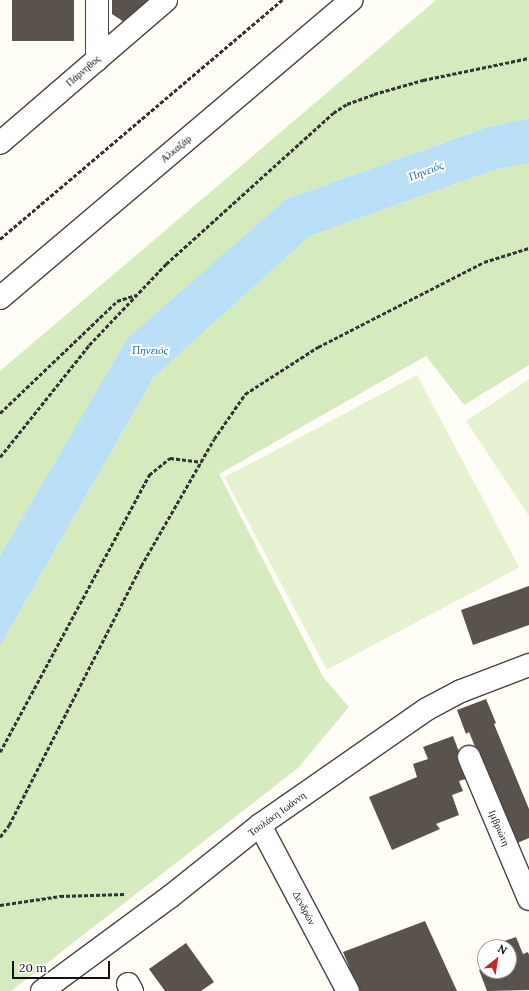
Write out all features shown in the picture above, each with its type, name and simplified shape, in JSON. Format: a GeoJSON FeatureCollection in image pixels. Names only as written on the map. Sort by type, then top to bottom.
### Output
{"type":"FeatureCollection","features":[{"type":"Feature","properties":{"kind":"street"},"geometry":{"type":"LineString","coordinates":[[97,0],[97,60]]}},
{"type":"Feature","properties":{"kind":"street","name":"Πάρνηθος"},"geometry":{"type":"LineString","coordinates":[[0,143],[166,0]]}},
{"type":"Feature","properties":{"kind":"street","name":"Αλκαζάρ"},"geometry":{"type":"LineString","coordinates":[[0,298],[352,0]]}},
{"type":"Feature","properties":{"kind":"street","name":"Τσολάκη Ιωάννη"},"geometry":{"type":"LineString","coordinates":[[42,991],[170,896],[260,825],[426,709],[461,691],[529,665]]}},
{"type":"Feature","properties":{"kind":"street","name":"Ιμβριώτη"},"geometry":{"type":"LineString","coordinates":[[470,757],[529,900]]}},
{"type":"Feature","properties":{"kind":"street","name":"Δενδρών"},"geometry":{"type":"LineString","coordinates":[[260,825],[348,991]]}},
{"type":"Feature","properties":{"kind":"path"},"geometry":{"type":"LineString","coordinates":[[0,238],[282,0]]}},
{"type":"Feature","properties":{"kind":"path"},"geometry":{"type":"LineString","coordinates":[[0,457],[89,345],[136,295],[289,150],[347,104],[424,80],[529,58]]}},
{"type":"Feature","properties":{"kind":"path"},"geometry":{"type":"LineString","coordinates":[[0,837],[9,825],[141,566],[229,415],[245,394],[318,347],[484,262],[529,248]]}},
{"type":"Feature","properties":{"kind":"path"},"geometry":{"type":"LineString","coordinates":[[0,413],[117,301],[136,295]]}},
{"type":"Feature","properties":{"kind":"path"},"geometry":{"type":"LineString","coordinates":[[0,752],[148,475],[170,458],[201,462]]}},
{"type":"Feature","properties":{"kind":"path"},"geometry":{"type":"LineString","coordinates":[[0,905],[60,896],[127,894]]}},
{"type":"Feature","properties":{"kind":"green space"},"geometry":{"type":"Polygon","coordinates":[[[436,0],[529,0],[529,118],[485,128],[286,199],[127,340],[0,556],[0,371],[436,0]]]}},
{"type":"Feature","properties":{"kind":"green space"},"geometry":{"type":"Polygon","coordinates":[[[529,163],[529,365],[464,405],[426,356],[219,474],[323,677],[349,707],[298,768],[11,991],[0,991],[0,646],[154,377],[310,236],[494,170],[529,163]]]}},
{"type":"Feature","properties":{"kind":"green space"},"geometry":{"type":"Polygon","coordinates":[[[417,375],[519,567],[327,670],[225,477],[417,375]]]}},
{"type":"Feature","properties":{"kind":"green space"},"geometry":{"type":"Polygon","coordinates":[[[529,379],[529,516],[466,421],[529,379]]]}},
{"type":"Feature","properties":{"kind":"water","name":"Πηνειός"},"geometry":{"type":"Polygon","coordinates":[[[529,118],[529,163],[494,170],[310,236],[154,377],[0,646],[0,556],[127,339],[286,199],[485,128],[529,118]]]}},
{"type":"Feature","properties":{"kind":"building"},"geometry":{"type":"Polygon","coordinates":[[[12,0],[74,0],[74,41],[12,41],[12,0]]]}},
{"type":"Feature","properties":{"kind":"building"},"geometry":{"type":"Polygon","coordinates":[[[112,0],[151,0],[124,22],[112,14],[112,0]]]}},
{"type":"Feature","properties":{"kind":"building"},"geometry":{"type":"Polygon","coordinates":[[[529,586],[529,625],[473,645],[461,610],[529,586]]]}},
{"type":"Feature","properties":{"kind":"building"},"geometry":{"type":"Polygon","coordinates":[[[486,699],[496,723],[494,724],[529,809],[529,838],[515,844],[469,732],[466,734],[457,710],[486,699]]]}},
{"type":"Feature","properties":{"kind":"building"},"geometry":{"type":"Polygon","coordinates":[[[453,736],[469,778],[459,781],[463,791],[452,795],[459,815],[436,824],[440,829],[392,850],[369,797],[417,777],[413,764],[428,759],[423,747],[453,736]]]}},
{"type":"Feature","properties":{"kind":"building"},"geometry":{"type":"Polygon","coordinates":[[[425,921],[457,991],[359,991],[343,952],[425,921]]]}},
{"type":"Feature","properties":{"kind":"building"},"geometry":{"type":"Polygon","coordinates":[[[517,939],[523,954],[528,952],[529,955],[529,990],[487,991],[482,979],[517,979],[517,939]]]}},
{"type":"Feature","properties":{"kind":"building"},"geometry":{"type":"Polygon","coordinates":[[[186,943],[214,982],[201,991],[165,991],[149,969],[186,943]]]}}]}
